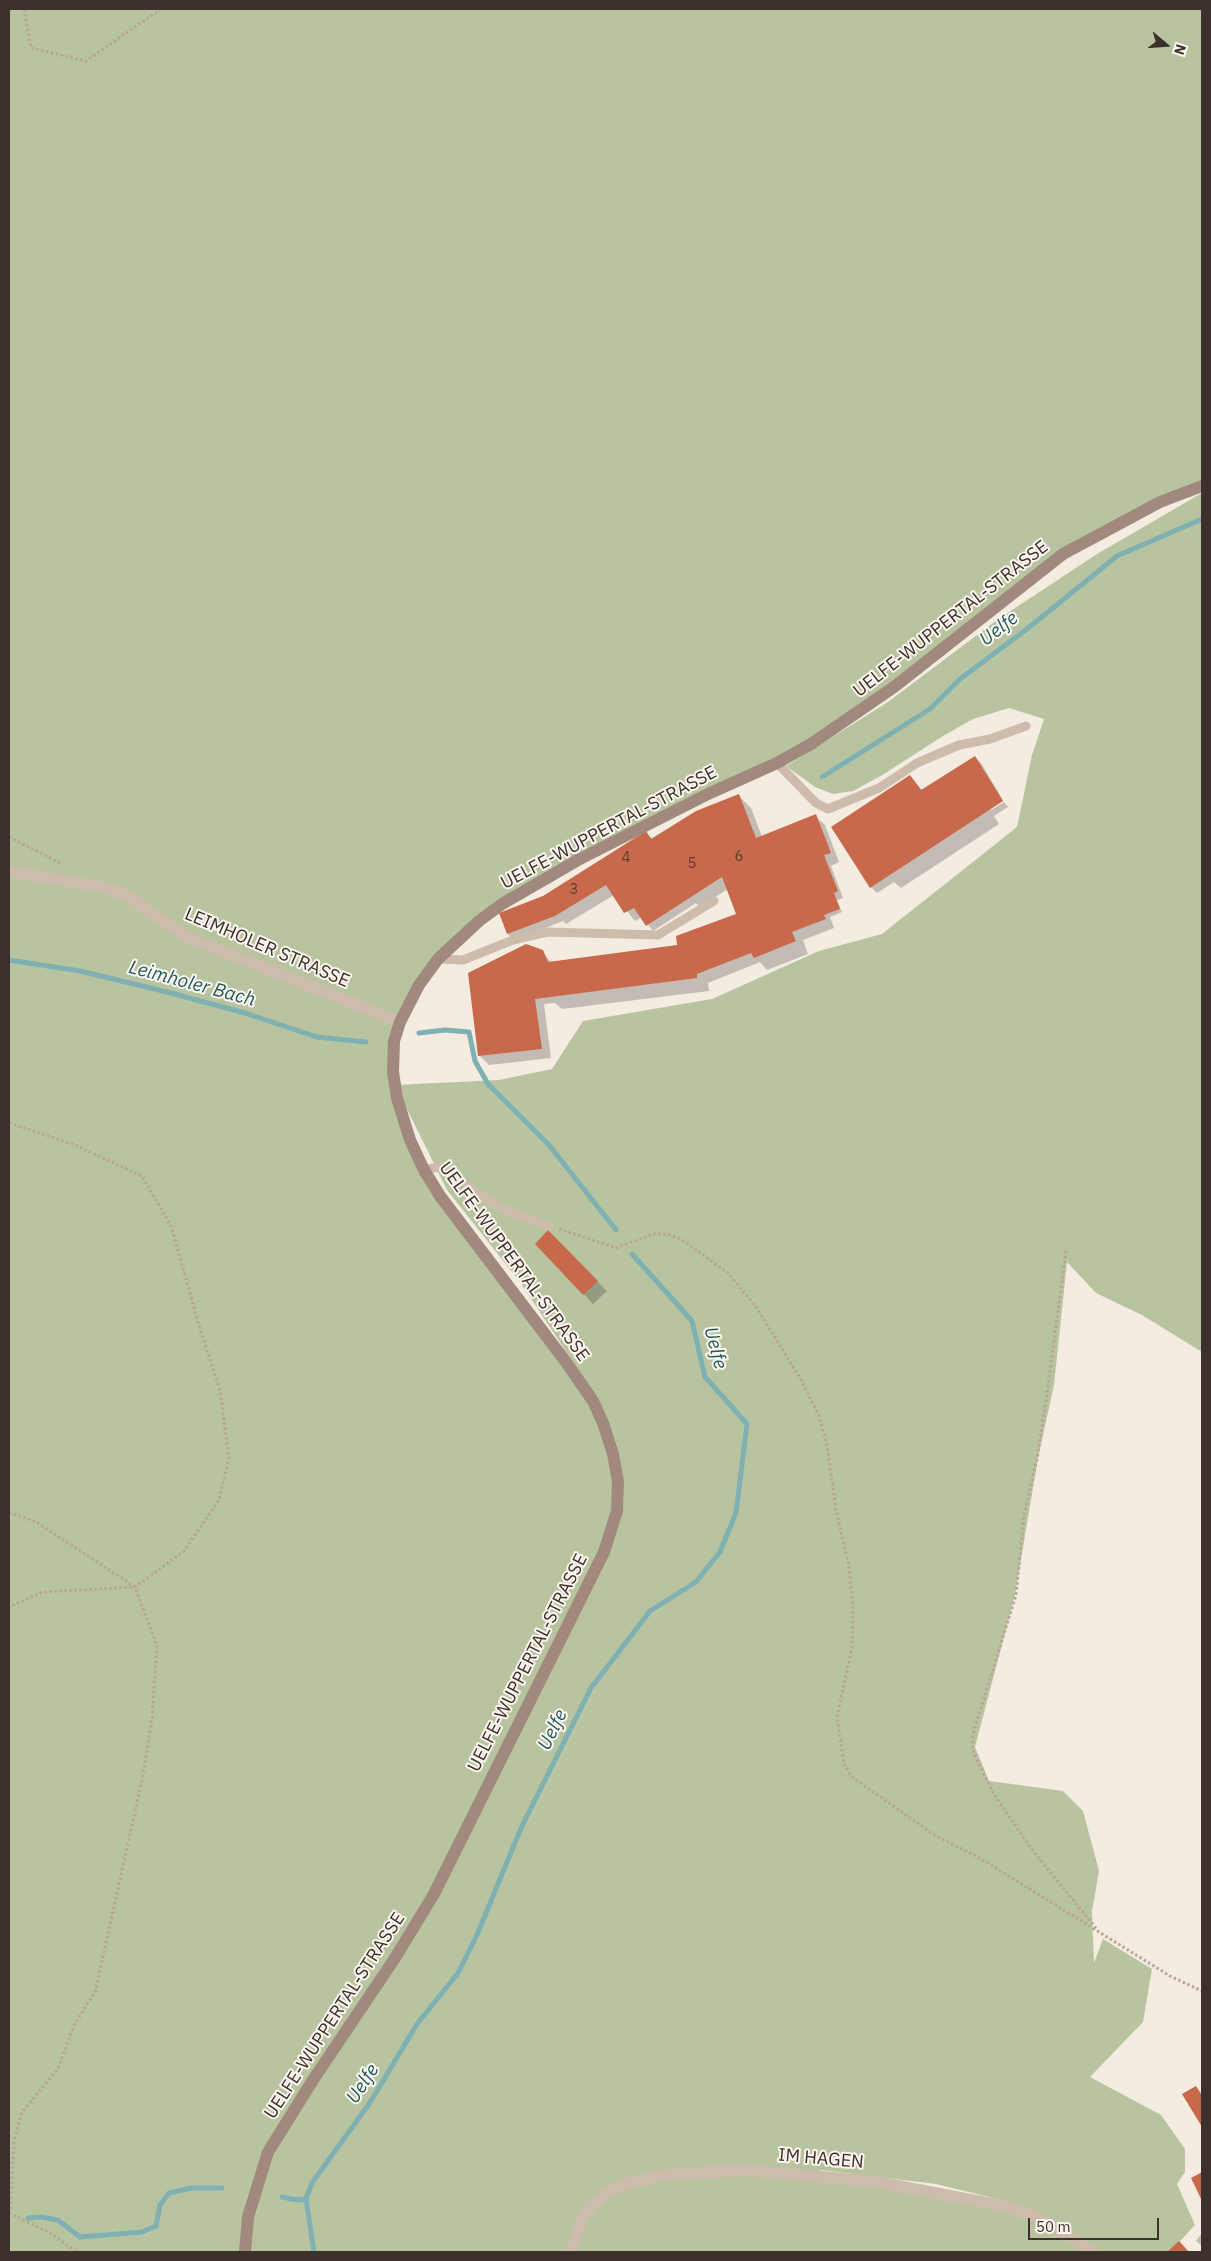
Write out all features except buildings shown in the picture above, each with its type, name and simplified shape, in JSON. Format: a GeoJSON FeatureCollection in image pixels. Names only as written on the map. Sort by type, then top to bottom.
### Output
{"type":"FeatureCollection","features":[{"type":"Feature","properties":{"kind":"main road","name":"UELFE-WUPPERTAL-STRASSE"},"geometry":{"type":"LineString","coordinates":[[245,2252],[248,2217],[268,2152],[313,2080],[395,1958],[434,1894],[604,1552],[617,1511],[618,1482],[614,1454],[593,1401],[566,1362],[440,1196],[424,1170],[410,1140],[397,1098],[393,1056],[394,1041],[400,1022],[419,985],[438,959],[479,921],[510,900],[595,852],[708,794],[777,763],[849,720],[894,687],[1063,554],[1136,514],[1202,486]]}},
{"type":"Feature","properties":{"kind":"street","name":"LEIMHOLER STRASSE"},"geometry":{"type":"LineString","coordinates":[[9,872],[108,888],[132,898],[152,914],[189,938],[400,1022]]}},
{"type":"Feature","properties":{"kind":"street","name":"IM HAGEN"},"geometry":{"type":"LineString","coordinates":[[570,2252],[582,2220],[590,2207],[608,2192],[625,2184],[666,2174],[743,2170],[876,2182],[1006,2207],[1036,2216],[1068,2234],[1092,2252]]}},
{"type":"Feature","properties":{"kind":"lane"},"geometry":{"type":"LineString","coordinates":[[777,763],[816,803],[828,809],[878,788],[917,763],[959,745],[990,739],[1026,726]]}},
{"type":"Feature","properties":{"kind":"lane"},"geometry":{"type":"LineString","coordinates":[[438,959],[463,960],[512,940],[547,932],[658,935],[714,901]]}},
{"type":"Feature","properties":{"kind":"lane"},"geometry":{"type":"LineString","coordinates":[[424,1170],[438,1167],[491,1202],[508,1211],[549,1226]]}},
{"type":"Feature","properties":{"kind":"path"},"geometry":{"type":"LineString","coordinates":[[24,9],[31,48],[86,60],[160,9]]}},
{"type":"Feature","properties":{"kind":"path"},"geometry":{"type":"LineString","coordinates":[[9,837],[64,866]]}},
{"type":"Feature","properties":{"kind":"path"},"geometry":{"type":"LineString","coordinates":[[9,1123],[73,1144],[142,1176],[171,1226],[201,1332],[220,1390],[229,1458],[219,1500],[184,1550],[135,1587],[43,1592],[9,1607]]}},
{"type":"Feature","properties":{"kind":"path"},"geometry":{"type":"LineString","coordinates":[[549,1226],[616,1248],[653,1234],[668,1234],[684,1241],[729,1274],[757,1308],[800,1378],[819,1416],[827,1445],[836,1510],[849,1566],[853,1609],[852,1648],[838,1717],[844,1764],[852,1777],[936,1836],[978,1857],[1170,1976],[1202,1991]]}},
{"type":"Feature","properties":{"kind":"path"},"geometry":{"type":"LineString","coordinates":[[1066,1251],[1046,1403],[1037,1459],[1024,1516],[1016,1596],[973,1734],[972,1749],[993,1793],[1033,1851],[1099,1932]]}},
{"type":"Feature","properties":{"kind":"path"},"geometry":{"type":"LineString","coordinates":[[9,1512],[36,1522],[135,1587],[157,1646],[152,1717],[143,1776],[95,1992],[74,2025],[58,2069],[22,2112],[14,2141],[9,2213],[50,2233],[77,2252]]}},
{"type":"Feature","properties":{"kind":"green space"},"geometry":{"type":"Polygon","coordinates":[[[9,9],[1202,9],[1202,486],[1160,502],[1063,554],[894,687],[811,744],[777,763],[708,794],[578,860],[502,904],[479,921],[438,959],[419,985],[400,1022],[394,1041],[393,1056],[395,1085],[499,1080],[552,1069],[583,1021],[712,999],[819,951],[882,934],[1017,827],[1032,755],[1044,719],[1009,708],[973,719],[853,791],[833,794],[815,787],[786,766],[888,702],[997,620],[1097,554],[1202,493],[1202,1352],[1142,1315],[1096,1293],[1067,1262],[1054,1385],[1038,1458],[1015,1595],[975,1747],[989,1781],[1063,1791],[1083,1811],[1099,1871],[1092,1911],[1094,1963],[1103,1939],[1152,1969],[1143,2022],[1090,2077],[1161,2115],[1185,2149],[1185,2172],[1177,2184],[1195,2225],[1170,2252],[1100,2252],[1039,2214],[1005,2201],[936,2184],[820,2170],[819,2181],[875,2186],[933,2197],[953,2198],[1005,2210],[1035,2220],[1066,2237],[1086,2252],[248,2252],[251,2218],[261,2179],[271,2155],[291,2118],[398,1961],[437,1894],[586,1597],[617,1530],[623,1495],[618,1452],[597,1398],[520,1282],[447,1190],[396,1087],[397,1098],[410,1140],[424,1170],[440,1196],[566,1362],[593,1401],[603,1423],[613,1454],[618,1482],[619,1496],[613,1527],[604,1552],[434,1894],[395,1958],[313,2080],[268,2152],[248,2217],[245,2252],[9,2252],[9,9]]]}},
{"type":"Feature","properties":{"kind":"waterway","name":"Uelfe"},"geometry":{"type":"LineString","coordinates":[[822,777],[930,709],[960,679],[1027,629],[1117,556],[1202,519]]}},
{"type":"Feature","properties":{"kind":"waterway","name":"Leimholer Bach"},"geometry":{"type":"LineString","coordinates":[[9,960],[80,971],[167,992],[245,1013],[317,1037],[366,1042]]}},
{"type":"Feature","properties":{"kind":"waterway","name":"Uelfe"},"geometry":{"type":"LineString","coordinates":[[419,1033],[445,1030],[469,1032],[475,1061],[488,1084],[549,1145],[616,1230]]}},
{"type":"Feature","properties":{"kind":"waterway","name":"Uelfe"},"geometry":{"type":"LineString","coordinates":[[314,2252],[306,2199],[312,2183],[371,2101],[417,2024],[458,1973],[477,1935],[521,1828],[591,1688],[650,1611],[696,1582],[720,1552],[736,1513],[747,1424],[705,1377],[692,1321],[632,1254]]}},
{"type":"Feature","properties":{"kind":"waterway"},"geometry":{"type":"LineString","coordinates":[[28,2218],[41,2217],[58,2220],[80,2237],[142,2232],[156,2226],[160,2205],[169,2193],[191,2188],[222,2188]]}},
{"type":"Feature","properties":{"kind":"waterway"},"geometry":{"type":"LineString","coordinates":[[282,2197],[297,2200],[306,2199]]}}]}
